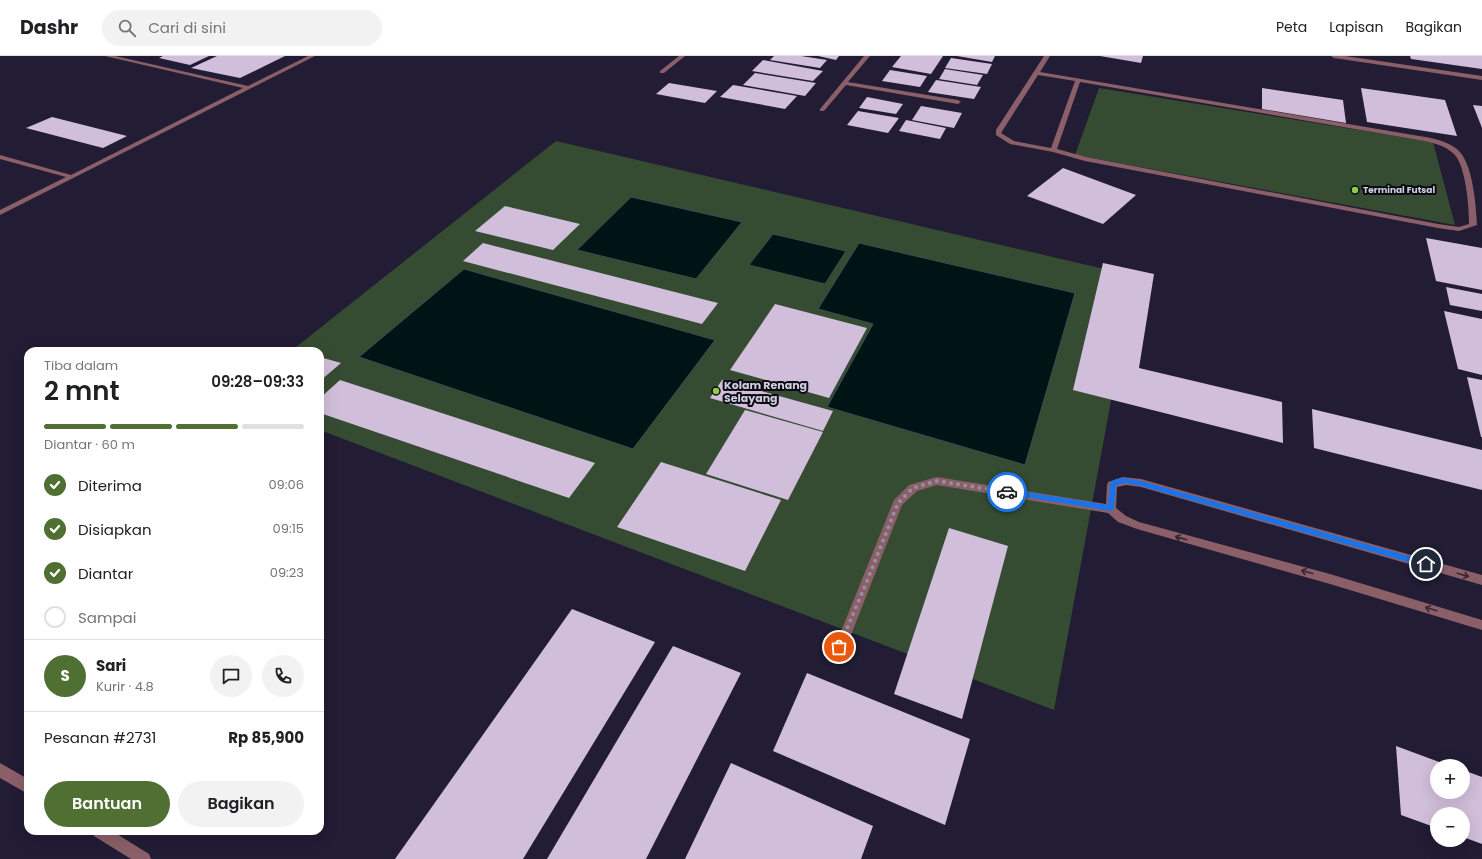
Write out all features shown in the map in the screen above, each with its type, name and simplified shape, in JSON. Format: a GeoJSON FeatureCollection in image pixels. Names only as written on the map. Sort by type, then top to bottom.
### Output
{"type":"FeatureCollection","features":[{"type":"Feature","properties":{"kind":"street"},"geometry":{"type":"LineString","coordinates":[[108,56],[250,88]]}},
{"type":"Feature","properties":{"kind":"street"},"geometry":{"type":"LineString","coordinates":[[0,213],[312,56]]}},
{"type":"Feature","properties":{"kind":"street"},"geometry":{"type":"LineString","coordinates":[[662,72],[682,56]]}},
{"type":"Feature","properties":{"kind":"street"},"geometry":{"type":"LineString","coordinates":[[822,110],[867,56]]}},
{"type":"Feature","properties":{"kind":"street"},"geometry":{"type":"LineString","coordinates":[[1037,73],[1419,138],[1442,144],[1457,153],[1464,164],[1473,216],[1473,225],[1459,229],[1438,226],[1085,159],[1054,150],[1012,143],[998,134],[999,130],[1047,56]]}},
{"type":"Feature","properties":{"kind":"street"},"geometry":{"type":"LineString","coordinates":[[1334,56],[1482,78]]}},
{"type":"Feature","properties":{"kind":"street"},"geometry":{"type":"LineString","coordinates":[[1054,150],[1055,142],[1078,80]]}},
{"type":"Feature","properties":{"kind":"street"},"geometry":{"type":"LineString","coordinates":[[844,83],[958,102]]}},
{"type":"Feature","properties":{"kind":"street"},"geometry":{"type":"LineString","coordinates":[[0,157],[72,177]]}},
{"type":"Feature","properties":{"kind":"street"},"geometry":{"type":"LineString","coordinates":[[1111,508],[1112,485],[1118,481],[1125,480],[1141,483],[1482,580]]}},
{"type":"Feature","properties":{"kind":"street"},"geometry":{"type":"LineString","coordinates":[[833,658],[845,636],[898,503],[913,488],[937,481],[1111,508],[1122,519],[1137,525],[1330,579],[1482,625]]}},
{"type":"Feature","properties":{"kind":"street"},"geometry":{"type":"LineString","coordinates":[[0,770],[24,785]]}},
{"type":"Feature","properties":{"kind":"street"},"geometry":{"type":"LineString","coordinates":[[105,835],[144,859]]}},
{"type":"Feature","properties":{"kind":"green space","name":"Terminal Futsal"},"geometry":{"type":"Polygon","coordinates":[[[1099,88],[1433,142],[1455,225],[1075,155],[1099,88]]]}},
{"type":"Feature","properties":{"kind":"green space","name":"Kolam Renang Selayang"},"geometry":{"type":"Polygon","coordinates":[[[556,141],[1134,276],[1054,710],[324,432],[324,347],[296,347],[556,141]]]}},
{"type":"Feature","properties":{"kind":"shaded area"},"geometry":{"type":"Polygon","coordinates":[[[631,197],[742,222],[696,279],[577,250],[631,197]]]}},
{"type":"Feature","properties":{"kind":"shaded area"},"geometry":{"type":"Polygon","coordinates":[[[773,234],[846,251],[825,284],[749,265],[773,234]]]}},
{"type":"Feature","properties":{"kind":"shaded area"},"geometry":{"type":"Polygon","coordinates":[[[859,243],[1075,293],[1025,465],[827,407],[873,324],[818,309],[859,243]]]}},
{"type":"Feature","properties":{"kind":"shaded area"},"geometry":{"type":"Polygon","coordinates":[[[464,269],[715,340],[633,449],[359,357],[464,269]]]}},
{"type":"Feature","properties":{"kind":"building"},"geometry":{"type":"Polygon","coordinates":[[[163,56],[209,56],[190,65],[159,58],[163,56]]]}},
{"type":"Feature","properties":{"kind":"building"},"geometry":{"type":"Polygon","coordinates":[[[217,56],[285,56],[240,78],[191,68],[217,56]]]}},
{"type":"Feature","properties":{"kind":"building"},"geometry":{"type":"Polygon","coordinates":[[[774,56],[801,56],[827,60],[820,68],[770,60],[774,56]]]}},
{"type":"Feature","properties":{"kind":"building"},"geometry":{"type":"Polygon","coordinates":[[[818,56],[839,56],[836,60],[818,56]]]}},
{"type":"Feature","properties":{"kind":"building"},"geometry":{"type":"Polygon","coordinates":[[[901,56],[943,56],[931,74],[892,67],[901,56]]]}},
{"type":"Feature","properties":{"kind":"building"},"geometry":{"type":"Polygon","coordinates":[[[957,56],[995,56],[992,62],[957,56]]]}},
{"type":"Feature","properties":{"kind":"building"},"geometry":{"type":"Polygon","coordinates":[[[1100,56],[1143,56],[1141,63],[1100,56]]]}},
{"type":"Feature","properties":{"kind":"building"},"geometry":{"type":"Polygon","coordinates":[[[1410,56],[1482,56],[1482,69],[1411,59],[1410,56]]]}},
{"type":"Feature","properties":{"kind":"building"},"geometry":{"type":"Polygon","coordinates":[[[951,58],[992,64],[987,74],[945,68],[951,58]]]}},
{"type":"Feature","properties":{"kind":"building"},"geometry":{"type":"Polygon","coordinates":[[[763,60],[823,71],[813,81],[752,71],[763,60]]]}},
{"type":"Feature","properties":{"kind":"building"},"geometry":{"type":"Polygon","coordinates":[[[945,69],[983,75],[977,85],[939,79],[945,69]]]}},
{"type":"Feature","properties":{"kind":"building"},"geometry":{"type":"Polygon","coordinates":[[[890,70],[927,76],[920,87],[882,81],[890,70]]]}},
{"type":"Feature","properties":{"kind":"building"},"geometry":{"type":"Polygon","coordinates":[[[755,73],[816,83],[805,96],[743,85],[755,73]]]}},
{"type":"Feature","properties":{"kind":"building"},"geometry":{"type":"Polygon","coordinates":[[[936,80],[981,87],[974,99],[928,92],[936,80]]]}},
{"type":"Feature","properties":{"kind":"building"},"geometry":{"type":"Polygon","coordinates":[[[669,83],[717,91],[705,103],[656,94],[669,83]]]}},
{"type":"Feature","properties":{"kind":"building"},"geometry":{"type":"Polygon","coordinates":[[[733,85],[797,96],[785,109],[720,97],[733,85]]]}},
{"type":"Feature","properties":{"kind":"building"},"geometry":{"type":"Polygon","coordinates":[[[1262,88],[1343,100],[1346,123],[1262,109],[1262,88]]]}},
{"type":"Feature","properties":{"kind":"building"},"geometry":{"type":"Polygon","coordinates":[[[1361,88],[1445,100],[1457,136],[1367,122],[1361,88]]]}},
{"type":"Feature","properties":{"kind":"building"},"geometry":{"type":"Polygon","coordinates":[[[867,97],[903,104],[896,114],[859,108],[867,97]]]}},
{"type":"Feature","properties":{"kind":"building"},"geometry":{"type":"Polygon","coordinates":[[[1473,105],[1482,106],[1482,128],[1473,105]]]}},
{"type":"Feature","properties":{"kind":"building"},"geometry":{"type":"Polygon","coordinates":[[[921,106],[962,113],[954,128],[912,120],[921,106]]]}},
{"type":"Feature","properties":{"kind":"building"},"geometry":{"type":"Polygon","coordinates":[[[858,111],[899,118],[888,133],[847,125],[858,111]]]}},
{"type":"Feature","properties":{"kind":"building"},"geometry":{"type":"Polygon","coordinates":[[[52,117],[127,136],[103,148],[26,128],[52,117]]]}},
{"type":"Feature","properties":{"kind":"building"},"geometry":{"type":"Polygon","coordinates":[[[906,120],[946,128],[940,139],[899,131],[906,120]]]}},
{"type":"Feature","properties":{"kind":"building"},"geometry":{"type":"Polygon","coordinates":[[[1063,168],[1136,195],[1103,224],[1027,196],[1063,168]]]}},
{"type":"Feature","properties":{"kind":"building"},"geometry":{"type":"Polygon","coordinates":[[[505,206],[580,224],[553,250],[475,231],[505,206]]]}},
{"type":"Feature","properties":{"kind":"building"},"geometry":{"type":"Polygon","coordinates":[[[1426,238],[1482,248],[1482,290],[1436,281],[1426,238]]]}},
{"type":"Feature","properties":{"kind":"building"},"geometry":{"type":"Polygon","coordinates":[[[483,243],[718,303],[702,324],[463,261],[483,243]]]}},
{"type":"Feature","properties":{"kind":"building"},"geometry":{"type":"Polygon","coordinates":[[[1103,263],[1154,274],[1139,368],[1282,402],[1283,443],[1073,390],[1103,263]]]}},
{"type":"Feature","properties":{"kind":"building"},"geometry":{"type":"Polygon","coordinates":[[[1446,287],[1482,294],[1482,311],[1450,305],[1446,287]]]}},
{"type":"Feature","properties":{"kind":"building"},"geometry":{"type":"Polygon","coordinates":[[[775,304],[867,328],[829,398],[730,370],[775,304]]]}},
{"type":"Feature","properties":{"kind":"building"},"geometry":{"type":"Polygon","coordinates":[[[1444,311],[1482,319],[1482,375],[1458,369],[1444,311]]]}},
{"type":"Feature","properties":{"kind":"building"},"geometry":{"type":"Polygon","coordinates":[[[324,358],[341,363],[324,378],[324,358]]]}},
{"type":"Feature","properties":{"kind":"building"},"geometry":{"type":"Polygon","coordinates":[[[1467,377],[1482,380],[1482,437],[1481,437],[1467,377]]]}},
{"type":"Feature","properties":{"kind":"building"},"geometry":{"type":"Polygon","coordinates":[[[340,380],[595,463],[569,498],[324,414],[324,394],[340,380]]]}},
{"type":"Feature","properties":{"kind":"building"},"geometry":{"type":"Polygon","coordinates":[[[722,380],[833,411],[823,431],[710,398],[722,380]]]}},
{"type":"Feature","properties":{"kind":"building"},"geometry":{"type":"Polygon","coordinates":[[[1312,409],[1482,450],[1482,490],[1314,448],[1312,409]]]}},
{"type":"Feature","properties":{"kind":"building"},"geometry":{"type":"Polygon","coordinates":[[[745,410],[823,432],[788,500],[706,474],[745,410]]]}},
{"type":"Feature","properties":{"kind":"building"},"geometry":{"type":"Polygon","coordinates":[[[661,462],[781,500],[745,571],[617,527],[661,462]]]}},
{"type":"Feature","properties":{"kind":"building"},"geometry":{"type":"Polygon","coordinates":[[[949,528],[1008,546],[962,719],[894,694],[949,528]]]}},
{"type":"Feature","properties":{"kind":"building"},"geometry":{"type":"Polygon","coordinates":[[[572,609],[655,642],[523,859],[395,859],[572,609]]]}},
{"type":"Feature","properties":{"kind":"building"},"geometry":{"type":"Polygon","coordinates":[[[673,646],[741,673],[646,859],[547,859],[673,646]]]}},
{"type":"Feature","properties":{"kind":"building"},"geometry":{"type":"Polygon","coordinates":[[[807,673],[970,739],[945,825],[773,751],[807,673]]]}},
{"type":"Feature","properties":{"kind":"building"},"geometry":{"type":"Polygon","coordinates":[[[1396,746],[1431,759],[1430,799],[1470,799],[1470,773],[1482,777],[1482,844],[1470,840],[1470,807],[1430,807],[1430,825],[1401,815],[1396,746]]]}},
{"type":"Feature","properties":{"kind":"building"},"geometry":{"type":"Polygon","coordinates":[[[731,763],[873,826],[861,859],[685,859],[731,763]]]}},
{"type":"Feature","properties":{"kind":"way so far"},"geometry":{"type":"LineString","coordinates":[[839,647],[845,636],[898,503],[913,488],[937,481],[1007,492]]}},
{"type":"Feature","properties":{"kind":"place","name":"Terminal Futsal"},"geometry":{"type":"Point","coordinates":[1355,190]}},
{"type":"Feature","properties":{"kind":"place","name":"Kolam Renang Selayang"},"geometry":{"type":"Point","coordinates":[716,391]}},
{"type":"Feature","properties":{"kind":"route"},"geometry":{"type":"LineString","coordinates":[[1007,492],[1111,508],[1112,485],[1118,481],[1125,480],[1141,483],[1426,564]]}}]}
